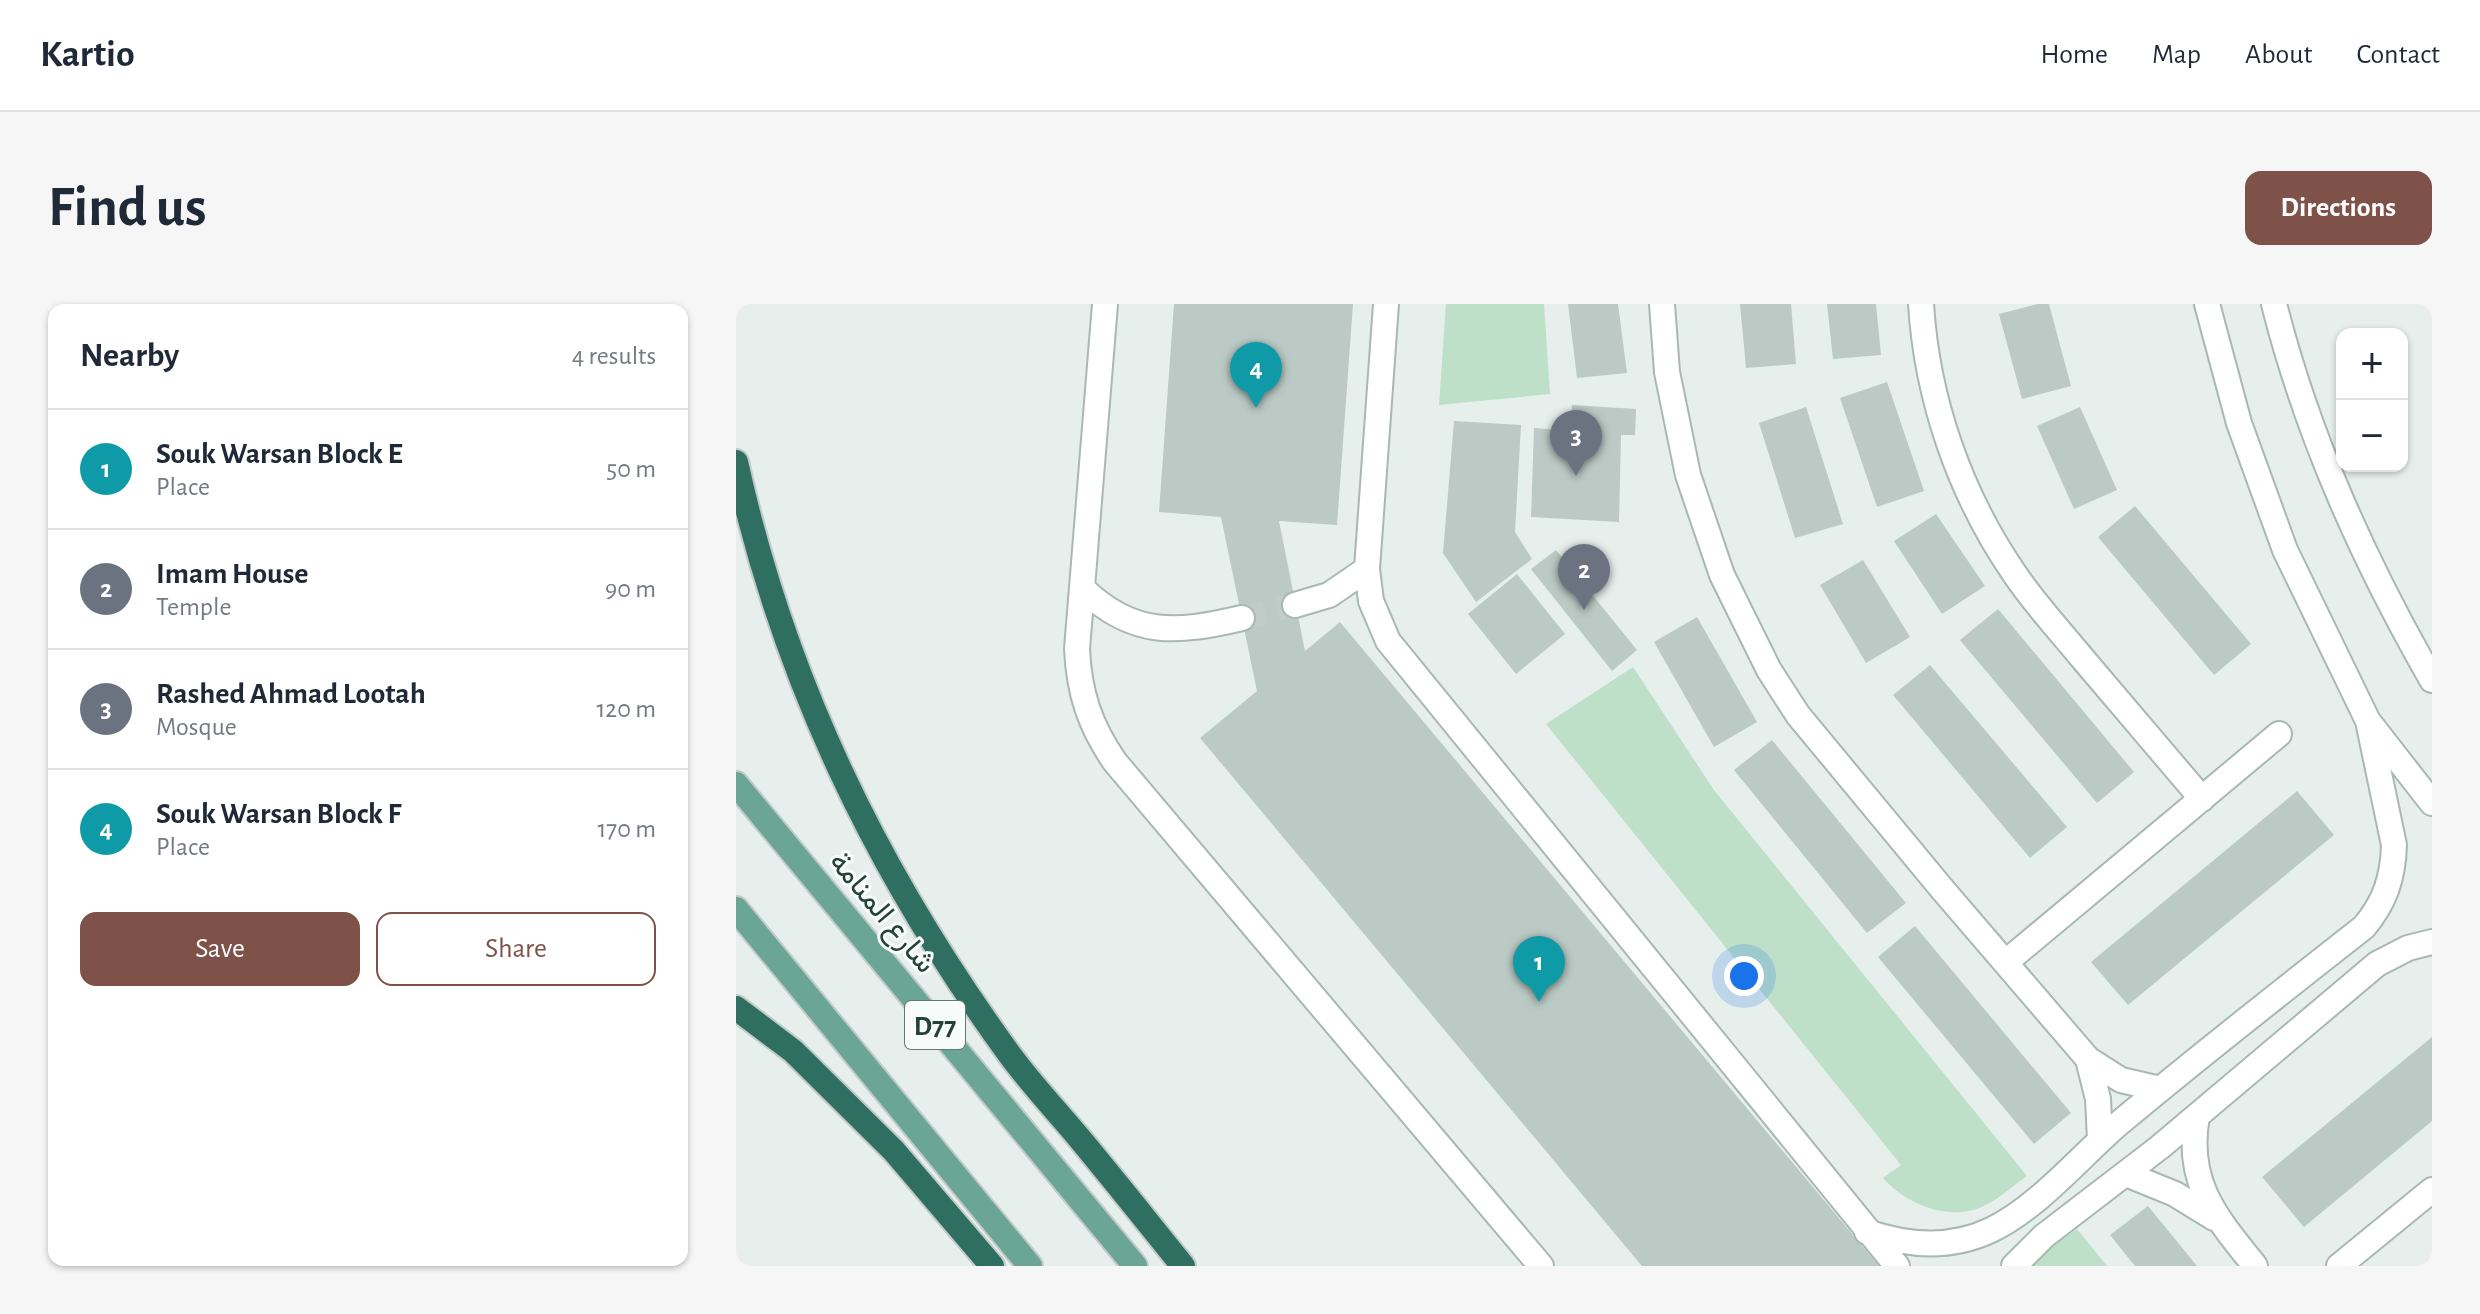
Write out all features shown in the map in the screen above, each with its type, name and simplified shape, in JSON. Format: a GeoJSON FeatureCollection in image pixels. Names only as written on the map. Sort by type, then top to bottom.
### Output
{"type":"FeatureCollection","features":[{"type":"Feature","properties":{"kind":"highway"},"geometry":{"type":"LineString","coordinates":[[736,462],[752,536],[783,634],[827,744],[879,852],[940,955],[1009,1054],[1183,1266]]}},
{"type":"Feature","properties":{"kind":"highway"},"geometry":{"type":"LineString","coordinates":[[736,1008],[793,1051],[894,1151],[992,1266]]}},
{"type":"Feature","properties":{"kind":"main road","name":"شارع المنامة"},"geometry":{"type":"LineString","coordinates":[[736,784],[1135,1266]]}},
{"type":"Feature","properties":{"kind":"main road","name":"D77"},"geometry":{"type":"LineString","coordinates":[[736,909],[1030,1266]]}},
{"type":"Feature","properties":{"kind":"street"},"geometry":{"type":"LineString","coordinates":[[1105,304],[1077,649],[1082,697],[1101,742],[1541,1266]]}},
{"type":"Feature","properties":{"kind":"street"},"geometry":{"type":"LineString","coordinates":[[1386,304],[1367,569],[1371,601],[1388,641],[1897,1266]]}},
{"type":"Feature","properties":{"kind":"street"},"geometry":{"type":"LineString","coordinates":[[1662,304],[1667,372],[1688,475],[1708,538],[1744,624],[1769,670],[1798,715],[2088,1059],[2121,1080],[2160,1089]]}},
{"type":"Feature","properties":{"kind":"street"},"geometry":{"type":"LineString","coordinates":[[1921,304],[1929,369],[1940,414],[1966,486],[1994,542],[2040,608],[2202,799]]}},
{"type":"Feature","properties":{"kind":"street"},"geometry":{"type":"LineString","coordinates":[[2207,304],[2239,423],[2285,550],[2368,721],[2432,803]]}},
{"type":"Feature","properties":{"kind":"street"},"geometry":{"type":"LineString","coordinates":[[2274,304],[2301,396],[2348,520],[2392,609],[2432,680]]}},
{"type":"Feature","properties":{"kind":"street"},"geometry":{"type":"LineString","coordinates":[[1295,605],[1329,595],[1367,569]]}},
{"type":"Feature","properties":{"kind":"street"},"geometry":{"type":"LineString","coordinates":[[1083,589],[1113,613],[1152,628],[1195,629],[1242,618]]}},
{"type":"Feature","properties":{"kind":"street"},"geometry":{"type":"LineString","coordinates":[[1867,1232],[1928,1244],[1970,1238],[1990,1231],[2025,1209],[2160,1089],[2364,927],[2376,913],[2390,881],[2394,845],[2368,721]]}},
{"type":"Feature","properties":{"kind":"street"},"geometry":{"type":"LineString","coordinates":[[2006,962],[2279,734]]}},
{"type":"Feature","properties":{"kind":"street"},"geometry":{"type":"LineString","coordinates":[[2014,1266],[2044,1236],[2126,1174],[2377,964],[2408,948],[2432,942]]}},
{"type":"Feature","properties":{"kind":"street"},"geometry":{"type":"LineString","coordinates":[[2088,1059],[2098,1099],[2100,1140]]}},
{"type":"Feature","properties":{"kind":"street"},"geometry":{"type":"LineString","coordinates":[[2197,1116],[2193,1146],[2203,1192],[2220,1222],[2255,1266]]}},
{"type":"Feature","properties":{"kind":"street"},"geometry":{"type":"LineString","coordinates":[[2126,1174],[2175,1194],[2220,1222]]}},
{"type":"Feature","properties":{"kind":"street"},"geometry":{"type":"LineString","coordinates":[[2339,1266],[2432,1190]]}},
{"type":"Feature","properties":{"kind":"green space"},"geometry":{"type":"Polygon","coordinates":[[[1446,304],[1544,304],[1550,394],[1439,405],[1446,304]]]}},
{"type":"Feature","properties":{"kind":"green space"},"geometry":{"type":"Polygon","coordinates":[[[1633,667],[1714,790],[2027,1176],[1996,1199],[1973,1210],[1944,1211],[1904,1196],[1883,1178],[1901,1165],[1546,724],[1633,667]]]}},
{"type":"Feature","properties":{"kind":"green space"},"geometry":{"type":"Polygon","coordinates":[[[2077,1229],[2107,1266],[2034,1266],[2045,1251],[2077,1229]]]}},
{"type":"Feature","properties":{"kind":"building"},"geometry":{"type":"Polygon","coordinates":[[[1174,304],[1353,304],[1337,525],[1279,521],[1305,651],[1340,622],[1879,1266],[1642,1266],[1200,738],[1257,691],[1221,517],[1159,512],[1174,304]]]}},
{"type":"Feature","properties":{"kind":"building"},"geometry":{"type":"Polygon","coordinates":[[[1568,304],[1618,304],[1627,373],[1577,378],[1568,304]]]}},
{"type":"Feature","properties":{"kind":"building"},"geometry":{"type":"Polygon","coordinates":[[[1740,304],[1791,304],[1796,364],[1746,368],[1740,304]]]}},
{"type":"Feature","properties":{"kind":"building"},"geometry":{"type":"Polygon","coordinates":[[[1827,304],[1876,304],[1881,355],[1833,359],[1827,304]]]}},
{"type":"Feature","properties":{"kind":"building"},"geometry":{"type":"Polygon","coordinates":[[[2049,304],[2071,386],[2022,399],[1999,314],[2049,304]]]}},
{"type":"Feature","properties":{"kind":"building"},"geometry":{"type":"Polygon","coordinates":[[[1887,382],[1924,491],[1877,507],[1840,398],[1887,382]]]}},
{"type":"Feature","properties":{"kind":"building"},"geometry":{"type":"Polygon","coordinates":[[[1572,405],[1636,409],[1635,435],[1621,435],[1619,522],[1531,517],[1534,428],[1571,431],[1572,405]]]}},
{"type":"Feature","properties":{"kind":"building"},"geometry":{"type":"Polygon","coordinates":[[[1806,407],[1843,524],[1795,538],[1759,423],[1806,407]]]}},
{"type":"Feature","properties":{"kind":"building"},"geometry":{"type":"Polygon","coordinates":[[[2080,407],[2117,490],[2074,509],[2037,426],[2080,407]]]}},
{"type":"Feature","properties":{"kind":"building"},"geometry":{"type":"Polygon","coordinates":[[[1454,421],[1521,425],[1515,532],[1532,559],[1476,602],[1443,553],[1454,421]]]}},
{"type":"Feature","properties":{"kind":"building"},"geometry":{"type":"Polygon","coordinates":[[[2135,506],[2251,644],[2214,675],[2098,537],[2135,506]]]}},
{"type":"Feature","properties":{"kind":"building"},"geometry":{"type":"Polygon","coordinates":[[[1936,514],[1985,586],[1942,614],[1894,541],[1936,514]]]}},
{"type":"Feature","properties":{"kind":"building"},"geometry":{"type":"Polygon","coordinates":[[[1556,550],[1637,650],[1612,671],[1531,569],[1556,550]]]}},
{"type":"Feature","properties":{"kind":"building"},"geometry":{"type":"Polygon","coordinates":[[[1863,560],[1910,637],[1866,663],[1820,585],[1863,560]]]}},
{"type":"Feature","properties":{"kind":"building"},"geometry":{"type":"Polygon","coordinates":[[[1517,574],[1565,634],[1516,674],[1468,614],[1517,574]]]}},
{"type":"Feature","properties":{"kind":"building"},"geometry":{"type":"Polygon","coordinates":[[[1998,609],[2134,772],[2097,803],[1960,640],[1998,609]]]}},
{"type":"Feature","properties":{"kind":"building"},"geometry":{"type":"Polygon","coordinates":[[[1697,617],[1757,722],[1714,747],[1654,642],[1697,617]]]}},
{"type":"Feature","properties":{"kind":"building"},"geometry":{"type":"Polygon","coordinates":[[[1930,665],[2067,827],[2030,858],[1893,695],[1930,665]]]}},
{"type":"Feature","properties":{"kind":"building"},"geometry":{"type":"Polygon","coordinates":[[[1772,740],[1906,903],[1867,933],[1734,770],[1772,740]]]}},
{"type":"Feature","properties":{"kind":"building"},"geometry":{"type":"Polygon","coordinates":[[[2297,791],[2334,835],[2128,1005],[2091,962],[2297,791]]]}},
{"type":"Feature","properties":{"kind":"building"},"geometry":{"type":"Polygon","coordinates":[[[1915,926],[2071,1113],[2034,1144],[1878,957],[1915,926]]]}},
{"type":"Feature","properties":{"kind":"building"},"geometry":{"type":"Polygon","coordinates":[[[2432,1037],[2432,1121],[2304,1227],[2262,1177],[2432,1037]]]}},
{"type":"Feature","properties":{"kind":"building"},"geometry":{"type":"Polygon","coordinates":[[[2148,1206],[2197,1266],[2135,1266],[2110,1235],[2148,1206]]]}},
{"type":"Feature","properties":{"kind":"tunnel"},"geometry":{"type":"LineString","coordinates":[[1242,618],[1295,605]]}},
{"type":"Feature","properties":{"kind":"place","name":"Souk Warsan Block F"},"geometry":{"type":"Point","coordinates":[1256,408]}},
{"type":"Feature","properties":{"kind":"place","name":"Rashed Ahmad Lootah"},"geometry":{"type":"Point","coordinates":[1576,476]}},
{"type":"Feature","properties":{"kind":"place","name":"Imam House"},"geometry":{"type":"Point","coordinates":[1584,610]}},
{"type":"Feature","properties":{"kind":"place","name":"Souk Warsan Block E"},"geometry":{"type":"Point","coordinates":[1539,1002]}}]}
